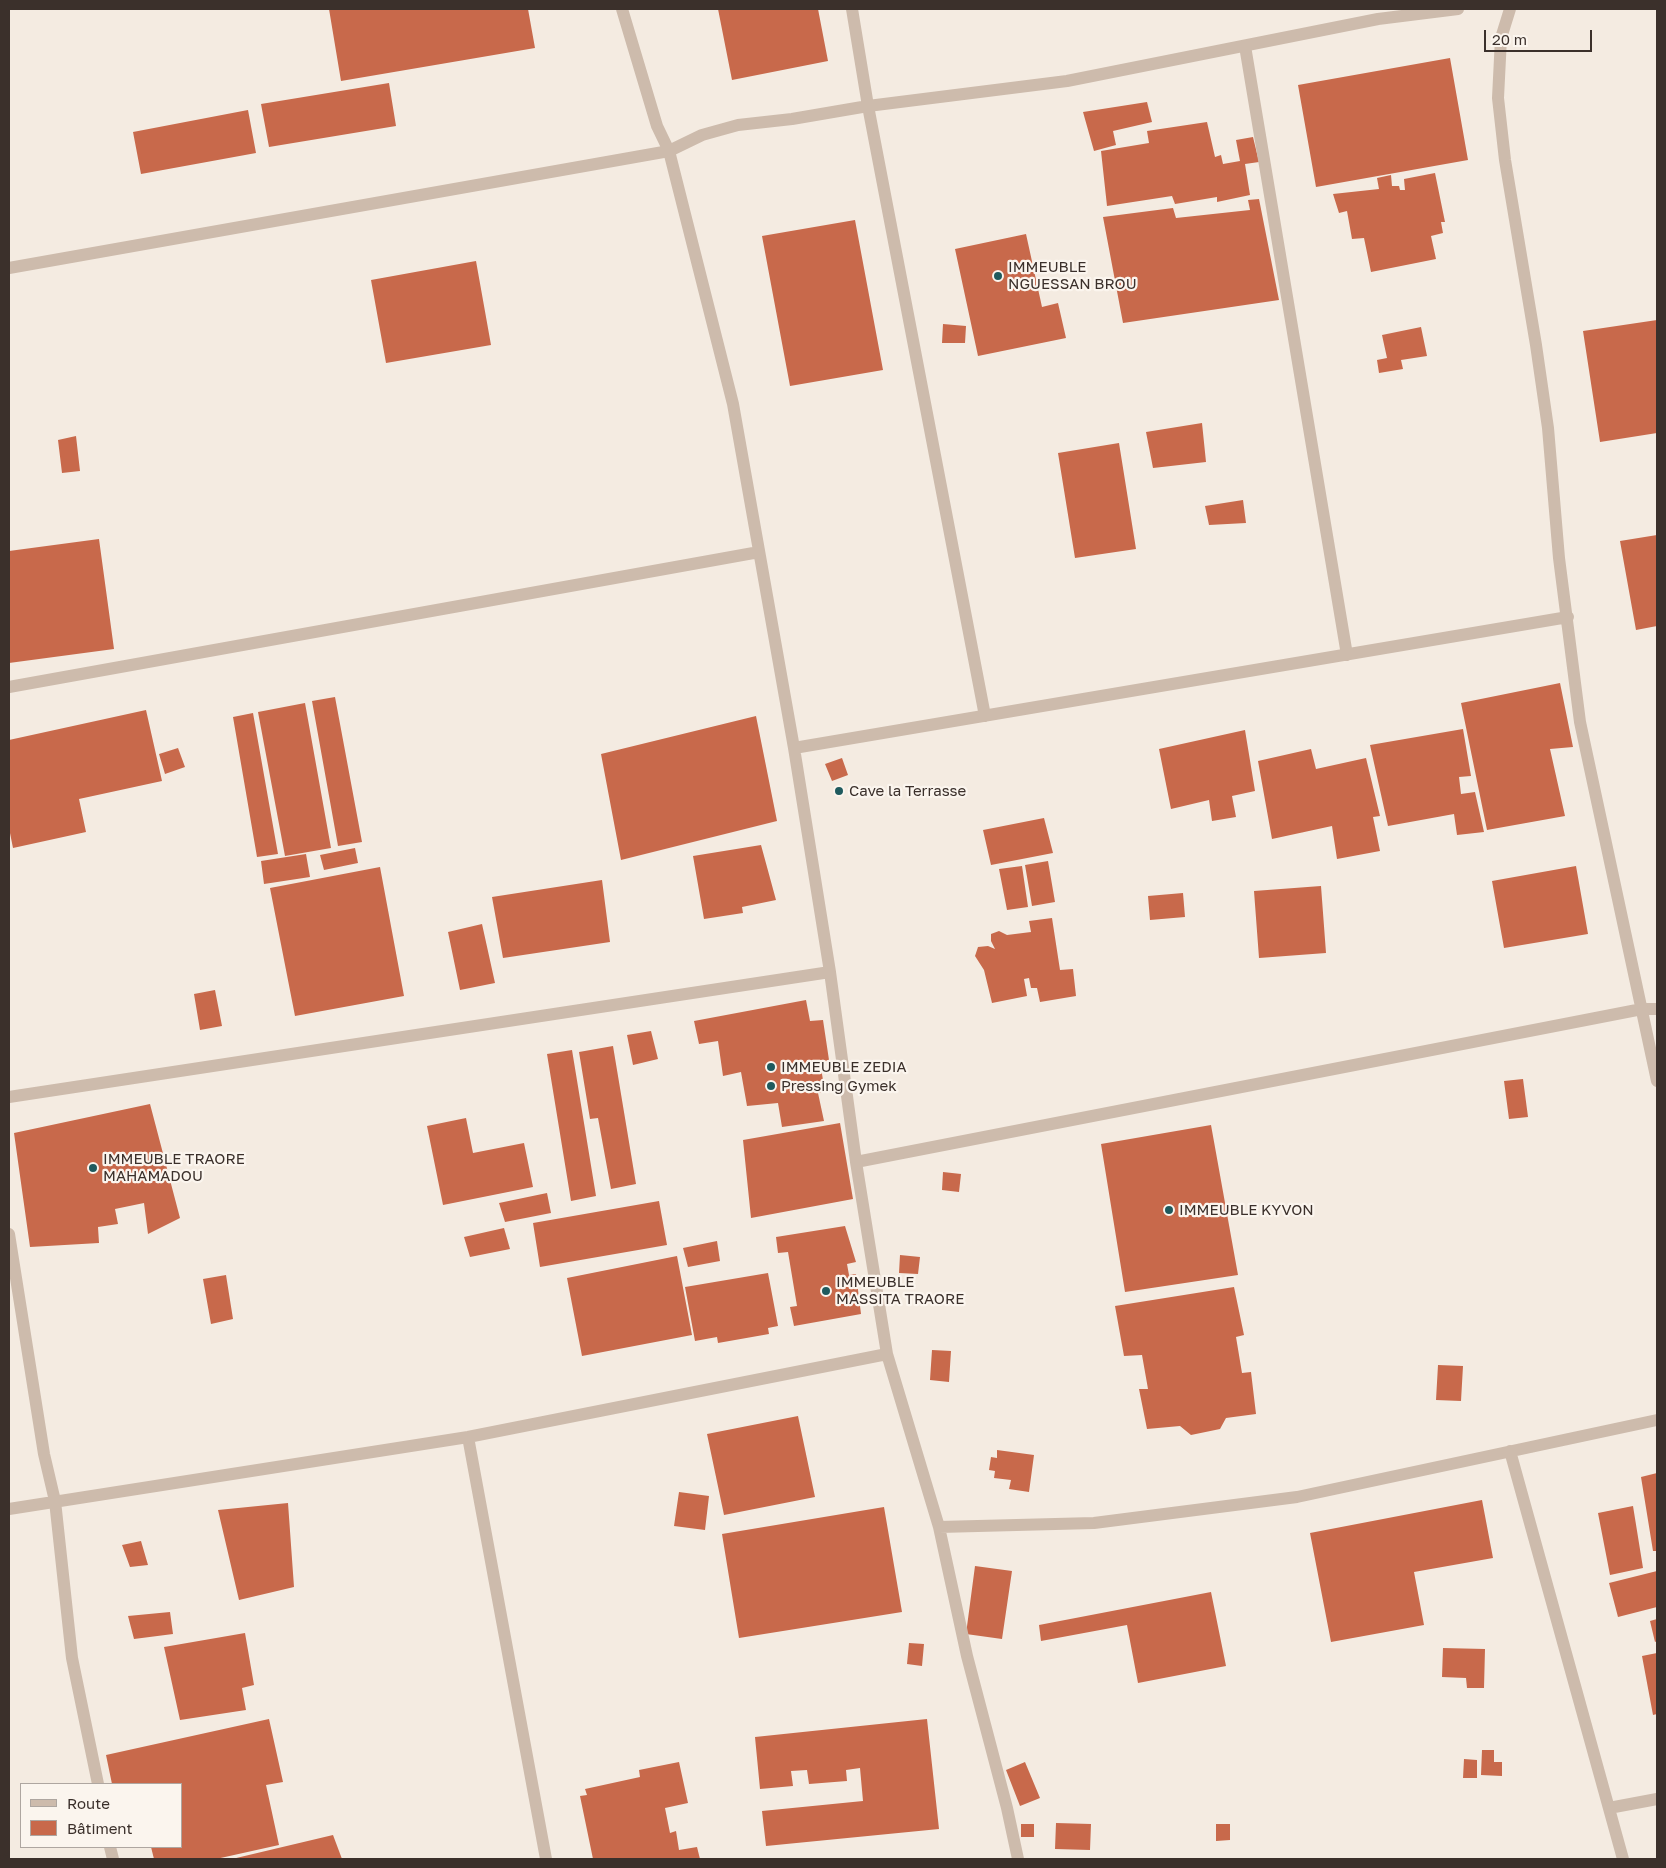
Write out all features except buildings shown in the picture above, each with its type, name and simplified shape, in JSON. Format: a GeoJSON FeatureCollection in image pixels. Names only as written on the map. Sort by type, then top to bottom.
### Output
{"type":"FeatureCollection","features":[{"type":"Feature","properties":{"kind":"street"},"geometry":{"type":"LineString","coordinates":[[622,9],[657,126],[669,151],[733,404],[794,748],[830,972],[856,1162],[887,1354],[939,1527],[967,1656],[1007,1808],[1018,1859]]}},
{"type":"Feature","properties":{"kind":"street"},"geometry":{"type":"LineString","coordinates":[[852,9],[868,106],[986,716]]}},
{"type":"Feature","properties":{"kind":"street"},"geometry":{"type":"LineString","coordinates":[[9,268],[669,151],[702,135],[738,125],[792,119],[868,106],[1067,81],[1378,19],[1458,9]]}},
{"type":"Feature","properties":{"kind":"street"},"geometry":{"type":"LineString","coordinates":[[1510,9],[1501,38],[1498,98],[1505,160],[1548,428],[1559,558],[1580,722],[1657,1081]]}},
{"type":"Feature","properties":{"kind":"street"},"geometry":{"type":"LineString","coordinates":[[1245,46],[1347,655]]}},
{"type":"Feature","properties":{"kind":"street"},"geometry":{"type":"LineString","coordinates":[[9,687],[759,552]]}},
{"type":"Feature","properties":{"kind":"street"},"geometry":{"type":"LineString","coordinates":[[794,748],[1568,617]]}},
{"type":"Feature","properties":{"kind":"street"},"geometry":{"type":"LineString","coordinates":[[9,1097],[830,972]]}},
{"type":"Feature","properties":{"kind":"street"},"geometry":{"type":"LineString","coordinates":[[856,1162],[1642,1010],[1657,1009]]}},
{"type":"Feature","properties":{"kind":"street"},"geometry":{"type":"LineString","coordinates":[[9,1234],[44,1454],[55,1501],[72,1658],[98,1783]]}},
{"type":"Feature","properties":{"kind":"street"},"geometry":{"type":"LineString","coordinates":[[9,1509],[468,1436],[887,1354]]}},
{"type":"Feature","properties":{"kind":"street"},"geometry":{"type":"LineString","coordinates":[[939,1527],[1094,1523],[1297,1497],[1657,1420]]}},
{"type":"Feature","properties":{"kind":"street"},"geometry":{"type":"LineString","coordinates":[[468,1436],[546,1859]]}},
{"type":"Feature","properties":{"kind":"street"},"geometry":{"type":"LineString","coordinates":[[1510,1451],[1623,1859]]}},
{"type":"Feature","properties":{"kind":"street"},"geometry":{"type":"LineString","coordinates":[[1609,1808],[1657,1799]]}},
{"type":"Feature","properties":{"kind":"place","name":"IMMEUBLE NGUESSAN BROU"},"geometry":{"type":"Point","coordinates":[998,276]}},
{"type":"Feature","properties":{"kind":"place","name":"Cave la Terrasse"},"geometry":{"type":"Point","coordinates":[839,791]}},
{"type":"Feature","properties":{"kind":"place","name":"IMMEUBLE ZEDIA"},"geometry":{"type":"Point","coordinates":[771,1067]}},
{"type":"Feature","properties":{"kind":"place","name":"Pressing Gymek"},"geometry":{"type":"Point","coordinates":[771,1086]}},
{"type":"Feature","properties":{"kind":"place","name":"IMMEUBLE TRAORE MAHAMADOU"},"geometry":{"type":"Point","coordinates":[93,1168]}},
{"type":"Feature","properties":{"kind":"place","name":"IMMEUBLE KYVON"},"geometry":{"type":"Point","coordinates":[1169,1210]}},
{"type":"Feature","properties":{"kind":"place","name":"IMMEUBLE MASSITA TRAORE"},"geometry":{"type":"Point","coordinates":[826,1291]}}]}
